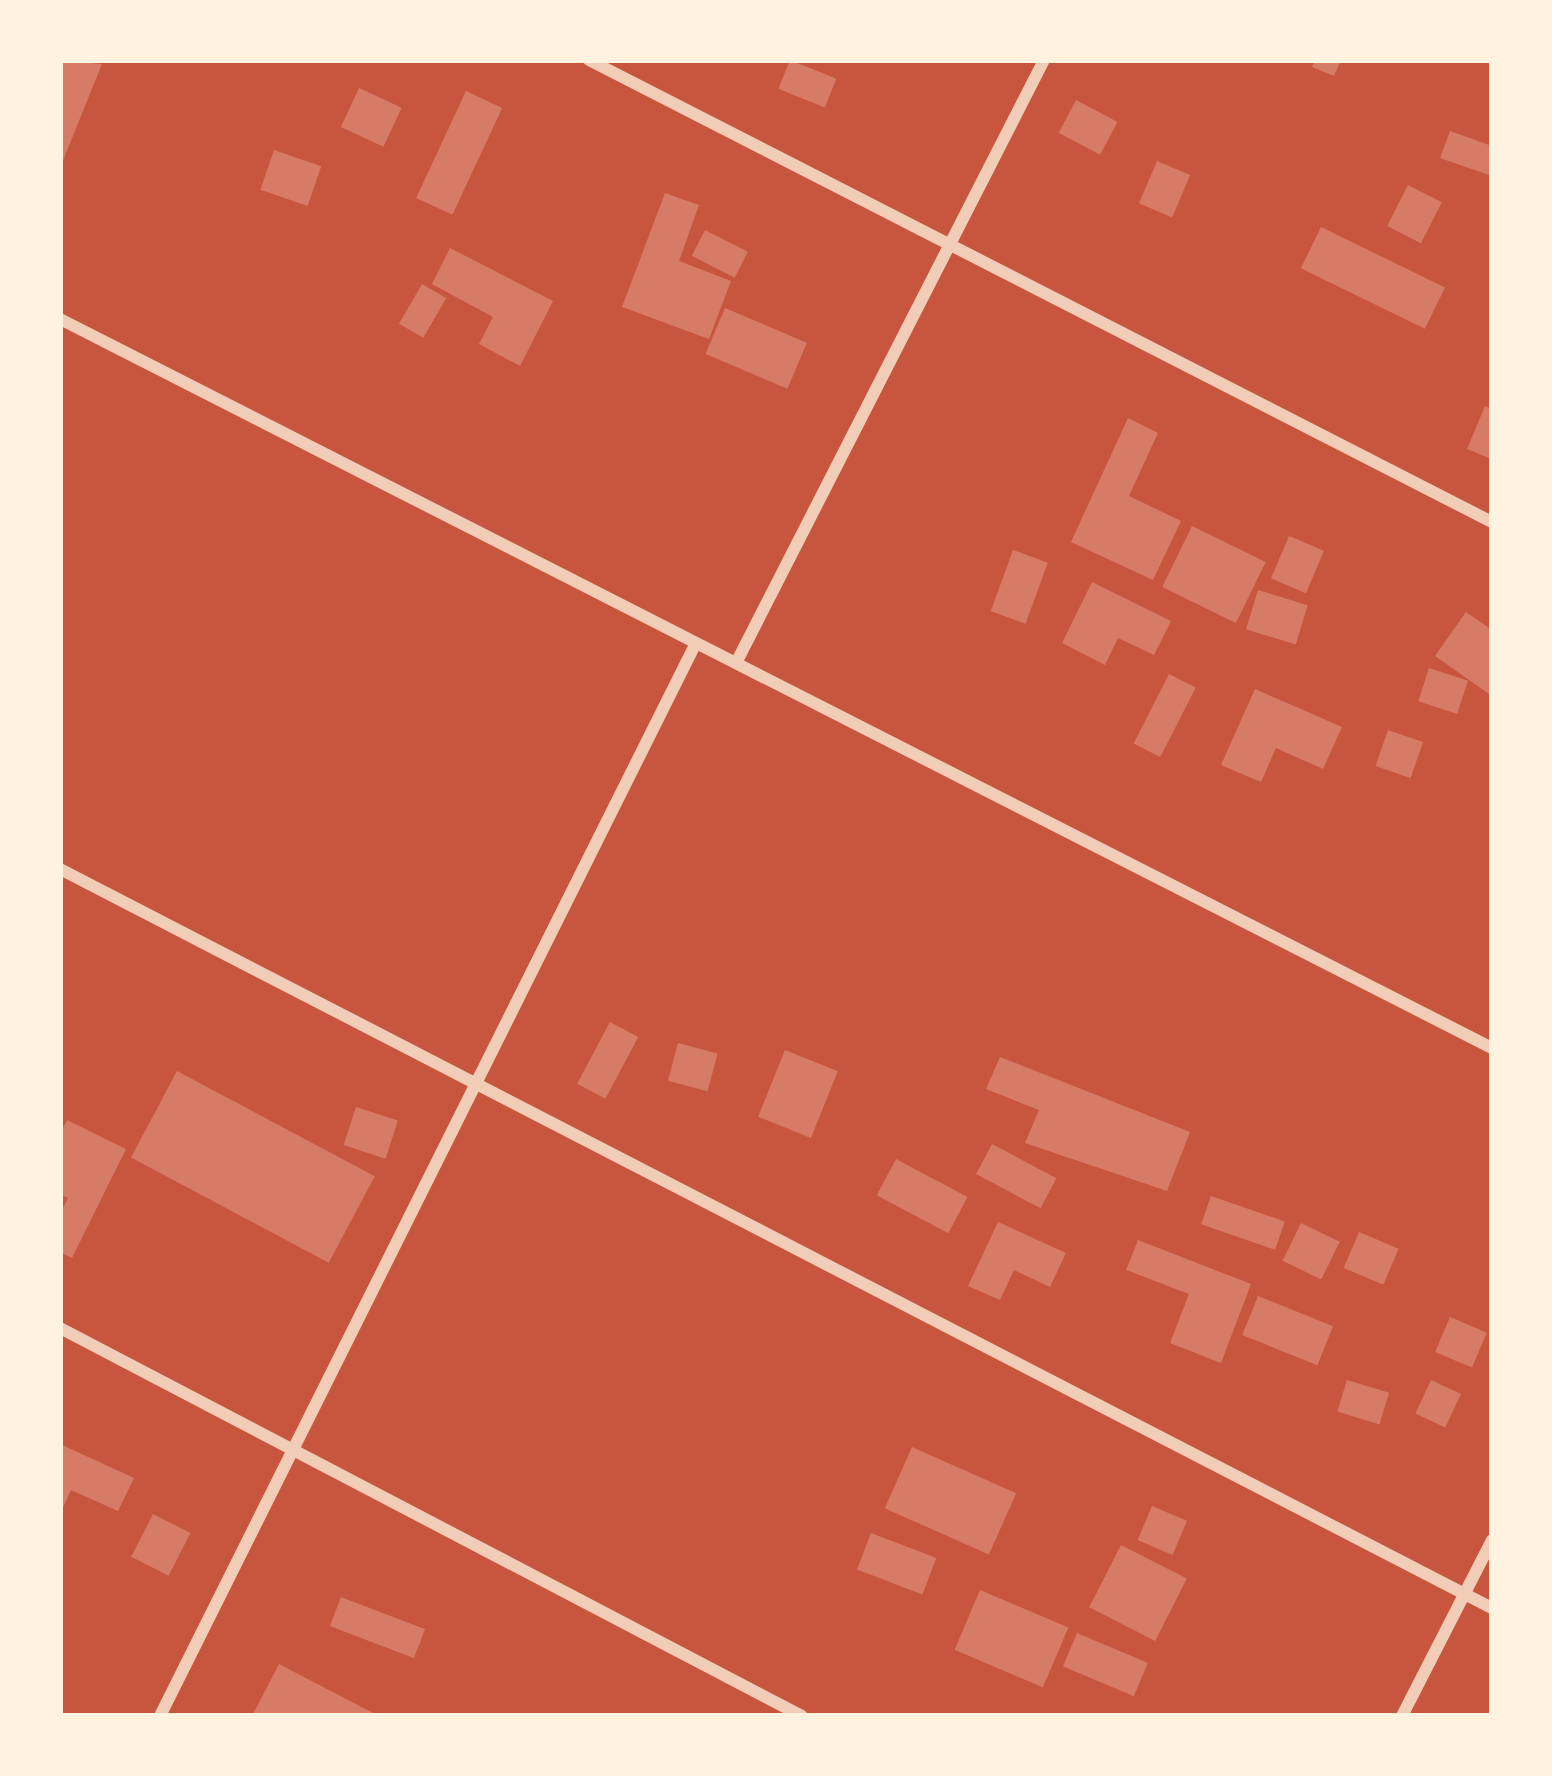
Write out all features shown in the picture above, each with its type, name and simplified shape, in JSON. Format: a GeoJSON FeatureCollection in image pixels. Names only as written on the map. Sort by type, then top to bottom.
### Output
{"type":"FeatureCollection","features":[{"type":"Feature","properties":{"kind":"street"},"geometry":{"type":"LineString","coordinates":[[589,60],[1492,522]]}},
{"type":"Feature","properties":{"kind":"street"},"geometry":{"type":"LineString","coordinates":[[736,663],[1044,60]]}},
{"type":"Feature","properties":{"kind":"street"},"geometry":{"type":"LineString","coordinates":[[60,319],[1492,1048]]}},
{"type":"Feature","properties":{"kind":"street"},"geometry":{"type":"LineString","coordinates":[[160,1716],[696,643]]}},
{"type":"Feature","properties":{"kind":"street"},"geometry":{"type":"LineString","coordinates":[[60,869],[1492,1608]]}},
{"type":"Feature","properties":{"kind":"street"},"geometry":{"type":"LineString","coordinates":[[60,1328],[802,1716]]}},
{"type":"Feature","properties":{"kind":"street"},"geometry":{"type":"LineString","coordinates":[[1402,1716],[1492,1540]]}},
{"type":"Feature","properties":{"kind":"building"},"geometry":{"type":"Polygon","coordinates":[[[60,60],[102,64],[60,168],[60,60]]]}},
{"type":"Feature","properties":{"kind":"building"},"geometry":{"type":"Polygon","coordinates":[[[790,60],[836,79],[825,107],[778,89],[790,60]]]}},
{"type":"Feature","properties":{"kind":"building"},"geometry":{"type":"Polygon","coordinates":[[[1315,60],[1341,60],[1334,76],[1312,67],[1315,60]]]}},
{"type":"Feature","properties":{"kind":"building"},"geometry":{"type":"Polygon","coordinates":[[[359,88],[402,108],[383,147],[341,127],[359,88]]]}},
{"type":"Feature","properties":{"kind":"building"},"geometry":{"type":"Polygon","coordinates":[[[466,91],[502,108],[452,215],[416,198],[466,91]]]}},
{"type":"Feature","properties":{"kind":"building"},"geometry":{"type":"Polygon","coordinates":[[[1076,100],[1117,122],[1100,155],[1059,133],[1076,100]]]}},
{"type":"Feature","properties":{"kind":"building"},"geometry":{"type":"Polygon","coordinates":[[[1450,131],[1492,146],[1492,176],[1440,158],[1450,131]]]}},
{"type":"Feature","properties":{"kind":"building"},"geometry":{"type":"Polygon","coordinates":[[[274,150],[321,166],[308,206],[260,190],[274,150]]]}},
{"type":"Feature","properties":{"kind":"building"},"geometry":{"type":"Polygon","coordinates":[[[1157,161],[1190,175],[1172,217],[1139,203],[1157,161]]]}},
{"type":"Feature","properties":{"kind":"building"},"geometry":{"type":"Polygon","coordinates":[[[1408,185],[1442,202],[1421,243],[1387,226],[1408,185]]]}},
{"type":"Feature","properties":{"kind":"building"},"geometry":{"type":"Polygon","coordinates":[[[665,193],[699,205],[679,261],[731,281],[709,339],[622,307],[665,193]]]}},
{"type":"Feature","properties":{"kind":"building"},"geometry":{"type":"Polygon","coordinates":[[[1321,227],[1445,287],[1425,329],[1301,268],[1321,227]]]}},
{"type":"Feature","properties":{"kind":"building"},"geometry":{"type":"Polygon","coordinates":[[[705,230],[748,252],[735,278],[692,256],[705,230]]]}},
{"type":"Feature","properties":{"kind":"building"},"geometry":{"type":"Polygon","coordinates":[[[450,248],[553,301],[520,366],[479,344],[493,317],[432,284],[450,248]]]}},
{"type":"Feature","properties":{"kind":"building"},"geometry":{"type":"Polygon","coordinates":[[[422,284],[446,298],[423,338],[399,324],[422,284]]]}},
{"type":"Feature","properties":{"kind":"building"},"geometry":{"type":"Polygon","coordinates":[[[725,308],[807,343],[787,389],[705,354],[725,308]]]}},
{"type":"Feature","properties":{"kind":"building"},"geometry":{"type":"Polygon","coordinates":[[[1485,406],[1492,409],[1492,459],[1467,449],[1485,406]]]}},
{"type":"Feature","properties":{"kind":"building"},"geometry":{"type":"Polygon","coordinates":[[[1128,418],[1158,433],[1129,496],[1181,521],[1153,580],[1071,542],[1128,418]]]}},
{"type":"Feature","properties":{"kind":"building"},"geometry":{"type":"Polygon","coordinates":[[[1192,526],[1266,562],[1236,623],[1162,587],[1192,526]]]}},
{"type":"Feature","properties":{"kind":"building"},"geometry":{"type":"Polygon","coordinates":[[[1289,536],[1324,551],[1306,593],[1271,578],[1289,536]]]}},
{"type":"Feature","properties":{"kind":"building"},"geometry":{"type":"Polygon","coordinates":[[[1013,550],[1048,563],[1026,624],[991,611],[1013,550]]]}},
{"type":"Feature","properties":{"kind":"building"},"geometry":{"type":"Polygon","coordinates":[[[1092,582],[1171,621],[1154,655],[1118,638],[1105,665],[1062,643],[1092,582]]]}},
{"type":"Feature","properties":{"kind":"building"},"geometry":{"type":"Polygon","coordinates":[[[1258,590],[1308,605],[1296,644],[1246,629],[1258,590]]]}},
{"type":"Feature","properties":{"kind":"building"},"geometry":{"type":"Polygon","coordinates":[[[1466,612],[1492,630],[1492,696],[1435,656],[1466,612]]]}},
{"type":"Feature","properties":{"kind":"building"},"geometry":{"type":"Polygon","coordinates":[[[1429,668],[1468,681],[1457,714],[1418,701],[1429,668]]]}},
{"type":"Feature","properties":{"kind":"building"},"geometry":{"type":"Polygon","coordinates":[[[1169,674],[1196,688],[1160,757],[1134,743],[1169,674]]]}},
{"type":"Feature","properties":{"kind":"building"},"geometry":{"type":"Polygon","coordinates":[[[1255,689],[1342,727],[1323,769],[1276,748],[1261,782],[1221,765],[1255,689]]]}},
{"type":"Feature","properties":{"kind":"building"},"geometry":{"type":"Polygon","coordinates":[[[1388,730],[1423,742],[1411,778],[1376,766],[1388,730]]]}},
{"type":"Feature","properties":{"kind":"building"},"geometry":{"type":"Polygon","coordinates":[[[610,1022],[638,1037],[605,1099],[577,1084],[610,1022]]]}},
{"type":"Feature","properties":{"kind":"building"},"geometry":{"type":"Polygon","coordinates":[[[678,1043],[718,1054],[708,1091],[668,1081],[678,1043]]]}},
{"type":"Feature","properties":{"kind":"building"},"geometry":{"type":"Polygon","coordinates":[[[785,1050],[838,1071],[811,1138],[758,1117],[785,1050]]]}},
{"type":"Feature","properties":{"kind":"building"},"geometry":{"type":"Polygon","coordinates":[[[1000,1057],[1190,1132],[1167,1191],[1025,1143],[1039,1110],[986,1089],[1000,1057]]]}},
{"type":"Feature","properties":{"kind":"building"},"geometry":{"type":"Polygon","coordinates":[[[177,1071],[375,1176],[329,1263],[131,1158],[177,1071]]]}},
{"type":"Feature","properties":{"kind":"building"},"geometry":{"type":"Polygon","coordinates":[[[356,1107],[398,1121],[385,1159],[344,1145],[356,1107]]]}},
{"type":"Feature","properties":{"kind":"building"},"geometry":{"type":"Polygon","coordinates":[[[67,1120],[126,1149],[72,1258],[60,1252],[60,1214],[68,1198],[60,1194],[60,1134],[67,1120]]]}},
{"type":"Feature","properties":{"kind":"building"},"geometry":{"type":"Polygon","coordinates":[[[992,1144],[1056,1178],[1040,1208],[976,1174],[992,1144]]]}},
{"type":"Feature","properties":{"kind":"building"},"geometry":{"type":"Polygon","coordinates":[[[896,1159],[968,1197],[948,1233],[877,1195],[896,1159]]]}},
{"type":"Feature","properties":{"kind":"building"},"geometry":{"type":"Polygon","coordinates":[[[1211,1196],[1285,1221],[1275,1250],[1201,1224],[1211,1196]]]}},
{"type":"Feature","properties":{"kind":"building"},"geometry":{"type":"Polygon","coordinates":[[[998,1222],[1066,1253],[1050,1287],[1014,1270],[1000,1300],[968,1286],[998,1222]]]}},
{"type":"Feature","properties":{"kind":"building"},"geometry":{"type":"Polygon","coordinates":[[[1301,1223],[1340,1242],[1321,1280],[1283,1261],[1301,1223]]]}},
{"type":"Feature","properties":{"kind":"building"},"geometry":{"type":"Polygon","coordinates":[[[1359,1232],[1399,1249],[1383,1285],[1344,1268],[1359,1232]]]}},
{"type":"Feature","properties":{"kind":"building"},"geometry":{"type":"Polygon","coordinates":[[[1138,1240],[1251,1284],[1221,1363],[1170,1343],[1189,1294],[1126,1270],[1138,1240]]]}},
{"type":"Feature","properties":{"kind":"building"},"geometry":{"type":"Polygon","coordinates":[[[1258,1296],[1333,1326],[1317,1365],[1242,1335],[1258,1296]]]}},
{"type":"Feature","properties":{"kind":"building"},"geometry":{"type":"Polygon","coordinates":[[[1450,1317],[1487,1333],[1472,1368],[1435,1352],[1450,1317]]]}},
{"type":"Feature","properties":{"kind":"building"},"geometry":{"type":"Polygon","coordinates":[[[1347,1380],[1389,1393],[1379,1424],[1337,1412],[1347,1380]]]}},
{"type":"Feature","properties":{"kind":"building"},"geometry":{"type":"Polygon","coordinates":[[[1431,1380],[1461,1394],[1445,1427],[1415,1414],[1431,1380]]]}},
{"type":"Feature","properties":{"kind":"building"},"geometry":{"type":"Polygon","coordinates":[[[60,1444],[134,1478],[118,1511],[71,1490],[60,1514],[60,1444]]]}},
{"type":"Feature","properties":{"kind":"building"},"geometry":{"type":"Polygon","coordinates":[[[912,1447],[1016,1493],[989,1555],[885,1508],[912,1447]]]}},
{"type":"Feature","properties":{"kind":"building"},"geometry":{"type":"Polygon","coordinates":[[[1152,1506],[1187,1521],[1173,1555],[1138,1540],[1152,1506]]]}},
{"type":"Feature","properties":{"kind":"building"},"geometry":{"type":"Polygon","coordinates":[[[153,1514],[190,1533],[169,1576],[131,1557],[153,1514]]]}},
{"type":"Feature","properties":{"kind":"building"},"geometry":{"type":"Polygon","coordinates":[[[871,1533],[936,1558],[922,1594],[857,1569],[871,1533]]]}},
{"type":"Feature","properties":{"kind":"building"},"geometry":{"type":"Polygon","coordinates":[[[1121,1545],[1187,1579],[1155,1641],[1089,1607],[1121,1545]]]}},
{"type":"Feature","properties":{"kind":"building"},"geometry":{"type":"Polygon","coordinates":[[[980,1590],[1068,1628],[1043,1687],[955,1650],[980,1590]]]}},
{"type":"Feature","properties":{"kind":"building"},"geometry":{"type":"Polygon","coordinates":[[[341,1597],[425,1629],[414,1658],[330,1626],[341,1597]]]}},
{"type":"Feature","properties":{"kind":"building"},"geometry":{"type":"Polygon","coordinates":[[[1077,1633],[1148,1663],[1134,1696],[1063,1666],[1077,1633]]]}},
{"type":"Feature","properties":{"kind":"building"},"geometry":{"type":"Polygon","coordinates":[[[279,1664],[379,1716],[252,1716],[279,1664]]]}}]}
